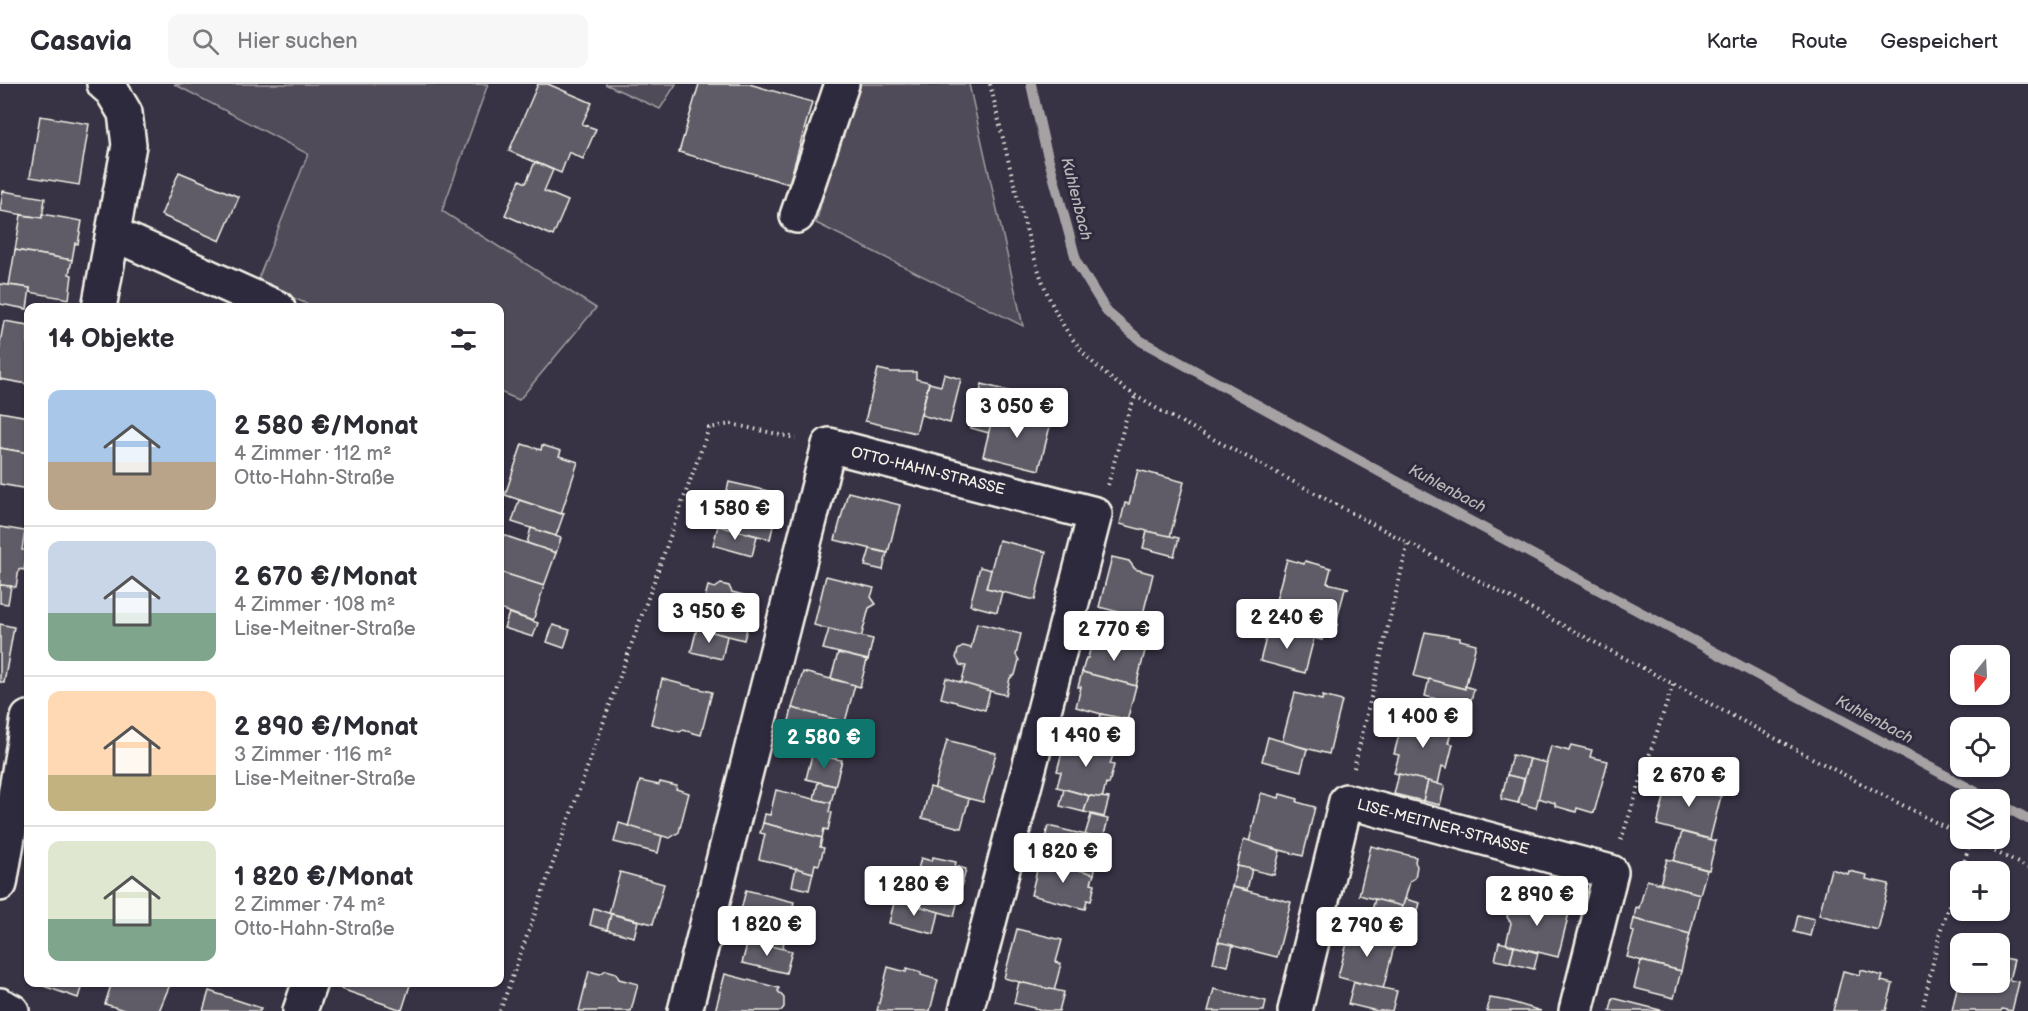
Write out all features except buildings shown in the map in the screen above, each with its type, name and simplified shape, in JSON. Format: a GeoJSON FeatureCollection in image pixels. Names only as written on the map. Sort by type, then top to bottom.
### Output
{"type":"FeatureCollection","features":[{"type":"Feature","properties":{"kind":"street"},"geometry":{"type":"LineString","coordinates":[[100,303],[129,145],[125,113],[112,91],[104,84]]}},
{"type":"Feature","properties":{"kind":"street"},"geometry":{"type":"LineString","coordinates":[[797,216],[842,84]]}},
{"type":"Feature","properties":{"kind":"street"},"geometry":{"type":"LineString","coordinates":[[114,234],[267,303]]}},
{"type":"Feature","properties":{"kind":"street"},"geometry":{"type":"LineString","coordinates":[[685,1011],[829,445]]}},
{"type":"Feature","properties":{"kind":"street","name":"OTTO-HAHN-STRASSE"},"geometry":{"type":"LineString","coordinates":[[829,445],[1095,514]]}},
{"type":"Feature","properties":{"kind":"street"},"geometry":{"type":"LineString","coordinates":[[966,1011],[1095,514]]}},
{"type":"Feature","properties":{"kind":"street"},"geometry":{"type":"LineString","coordinates":[[0,884],[24,751]]}},
{"type":"Feature","properties":{"kind":"street","name":"LISE-MEITNER-STRASSE"},"geometry":{"type":"LineString","coordinates":[[1295,1011],[1346,801],[1611,872]]}},
{"type":"Feature","properties":{"kind":"street"},"geometry":{"type":"LineString","coordinates":[[1576,1011],[1611,872]]}},
{"type":"Feature","properties":{"kind":"street"},"geometry":{"type":"LineString","coordinates":[[300,1011],[308,987]]}},
{"type":"Feature","properties":{"kind":"street"},"geometry":{"type":"LineString","coordinates":[[0,1005],[12,1011]]}},
{"type":"Feature","properties":{"kind":"path"},"geometry":{"type":"LineString","coordinates":[[990,84],[1037,268],[1053,307],[1082,350],[1109,378],[1135,397],[1950,829]]}},
{"type":"Feature","properties":{"kind":"path"},"geometry":{"type":"LineString","coordinates":[[1095,514],[1105,498],[1126,419],[1135,397]]}},
{"type":"Feature","properties":{"kind":"path"},"geometry":{"type":"LineString","coordinates":[[500,1011],[709,428],[731,424],[829,445]]}},
{"type":"Feature","properties":{"kind":"path"},"geometry":{"type":"LineString","coordinates":[[1346,801],[1408,543]]}},
{"type":"Feature","properties":{"kind":"path"},"geometry":{"type":"LineString","coordinates":[[1611,872],[1674,684]]}},
{"type":"Feature","properties":{"kind":"path"},"geometry":{"type":"LineString","coordinates":[[1991,849],[2028,867]]}},
{"type":"Feature","properties":{"kind":"path"},"geometry":{"type":"LineString","coordinates":[[1922,1011],[1940,932],[1950,903]]}},
{"type":"Feature","properties":{"kind":"shaded area"},"geometry":{"type":"Polygon","coordinates":[[[174,84],[488,84],[442,211],[596,308],[519,400],[504,394],[504,303],[305,303],[257,282],[308,154],[174,84]]]}},
{"type":"Feature","properties":{"kind":"shaded area"},"geometry":{"type":"Polygon","coordinates":[[[605,84],[676,84],[660,109],[605,84]]]}},
{"type":"Feature","properties":{"kind":"shaded area"},"geometry":{"type":"Polygon","coordinates":[[[852,84],[969,84],[1023,326],[816,223],[852,84]]]}},
{"type":"Feature","properties":{"kind":"waterway","name":"Kuhlenbach"},"geometry":{"type":"LineString","coordinates":[[1031,84],[1044,142],[1077,263],[1107,312],[1141,341],[1431,500],[1970,789]]}},
{"type":"Feature","properties":{"kind":"waterway","name":"Kuhlenbach"},"geometry":{"type":"LineString","coordinates":[[2010,809],[2028,819]]}}]}
